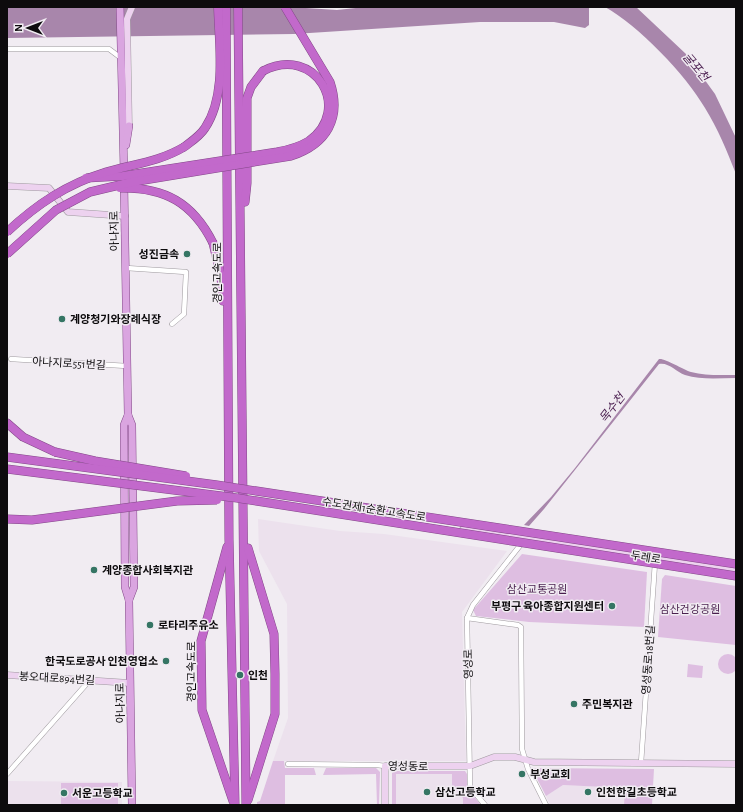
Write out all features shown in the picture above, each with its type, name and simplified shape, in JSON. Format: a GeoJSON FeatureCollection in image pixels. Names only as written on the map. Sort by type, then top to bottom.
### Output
{"type":"FeatureCollection","features":[{"type":"Feature","properties":{"kind":"highway"},"geometry":{"type":"LineString","coordinates":[[7,232],[49,197],[86,178],[152,162],[184,147],[204,129],[212,116],[219,85],[223,44],[218,7]]}},
{"type":"Feature","properties":{"kind":"highway","name":"경인고속도로"},"geometry":{"type":"LineString","coordinates":[[226,7],[223,44],[228,331],[229,538],[235,805]]}},
{"type":"Feature","properties":{"kind":"highway"},"geometry":{"type":"LineString","coordinates":[[238,7],[245,538],[246,805]]}},
{"type":"Feature","properties":{"kind":"highway"},"geometry":{"type":"LineString","coordinates":[[7,254],[56,210],[72,200],[105,188],[285,157],[302,152],[322,138],[333,118],[334,105],[330,82],[285,7]]}},
{"type":"Feature","properties":{"kind":"highway"},"geometry":{"type":"LineString","coordinates":[[86,178],[123,176],[277,152],[300,146],[317,134],[326,117],[328,98],[324,86],[317,77],[307,69],[294,64],[283,63],[263,71],[251,87],[247,98],[247,183],[241,237]]}},
{"type":"Feature","properties":{"kind":"highway"},"geometry":{"type":"LineString","coordinates":[[105,188],[142,188],[174,198],[197,216],[213,243],[222,277],[223,302],[228,331]]}},
{"type":"Feature","properties":{"kind":"highway"},"geometry":{"type":"LineString","coordinates":[[7,423],[24,437],[55,452],[95,461],[182,474],[217,485]]}},
{"type":"Feature","properties":{"kind":"highway","name":"수도권제1순환고속도로"},"geometry":{"type":"LineString","coordinates":[[7,457],[217,485],[736,564]]}},
{"type":"Feature","properties":{"kind":"highway","name":"수도권제1순환고속도로"},"geometry":{"type":"LineString","coordinates":[[7,469],[237,498],[736,576]]}},
{"type":"Feature","properties":{"kind":"highway"},"geometry":{"type":"LineString","coordinates":[[7,519],[32,520],[177,501],[237,498]]}},
{"type":"Feature","properties":{"kind":"highway","name":"경인고속도로"},"geometry":{"type":"LineString","coordinates":[[229,538],[201,641],[202,710],[235,805]]}},
{"type":"Feature","properties":{"kind":"highway"},"geometry":{"type":"LineString","coordinates":[[245,538],[274,634],[275,674],[275,714],[246,805]]}},
{"type":"Feature","properties":{"kind":"main road","name":"아나지로"},"geometry":{"type":"LineString","coordinates":[[120,7],[128,415],[124,425],[125,587],[129,600],[132,805]]}},
{"type":"Feature","properties":{"kind":"main road"},"geometry":{"type":"LineString","coordinates":[[123,161],[129,126]]}},
{"type":"Feature","properties":{"kind":"street"},"geometry":{"type":"LineString","coordinates":[[129,126],[127,18],[132,7]]}},
{"type":"Feature","properties":{"kind":"street"},"geometry":{"type":"LineString","coordinates":[[7,49],[109,49],[121,58]]}},
{"type":"Feature","properties":{"kind":"street"},"geometry":{"type":"LineString","coordinates":[[7,186],[48,188],[68,212],[125,216]]}},
{"type":"Feature","properties":{"kind":"street"},"geometry":{"type":"LineString","coordinates":[[126,268],[186,272],[184,314],[172,324]]}},
{"type":"Feature","properties":{"kind":"street","name":"아나지로551번길"},"geometry":{"type":"LineString","coordinates":[[11,359],[127,366]]}},
{"type":"Feature","properties":{"kind":"street","name":"두레로"},"geometry":{"type":"LineString","coordinates":[[410,522],[736,570]]}},
{"type":"Feature","properties":{"kind":"street"},"geometry":{"type":"LineString","coordinates":[[526,538],[474,604],[467,618],[518,625],[522,631],[522,749],[525,760],[546,805]]}},
{"type":"Feature","properties":{"kind":"street","name":"영성동로18번길"},"geometry":{"type":"LineString","coordinates":[[641,763],[656,558]]}},
{"type":"Feature","properties":{"kind":"street","name":"영성로"},"geometry":{"type":"LineString","coordinates":[[467,618],[470,787],[485,805]]}},
{"type":"Feature","properties":{"kind":"street","name":"봉오대로894번길"},"geometry":{"type":"LineString","coordinates":[[7,675],[130,683]]}},
{"type":"Feature","properties":{"kind":"street"},"geometry":{"type":"LineString","coordinates":[[7,774],[90,680]]}},
{"type":"Feature","properties":{"kind":"street","name":"영성동로"},"geometry":{"type":"LineString","coordinates":[[288,764],[470,766],[494,757],[515,757],[534,762],[736,764]]}},
{"type":"Feature","properties":{"kind":"street"},"geometry":{"type":"LineString","coordinates":[[385,766],[385,805]]}},
{"type":"Feature","properties":{"kind":"shaded area"},"geometry":{"type":"Polygon","coordinates":[[[7,7],[290,7],[337,10],[365,7],[589,7],[589,25],[585,28],[554,22],[480,22],[294,34],[7,38],[7,7]]]}},
{"type":"Feature","properties":{"kind":"shaded area","name":"굴포천"},"geometry":{"type":"Polygon","coordinates":[[[605,7],[636,7],[686,54],[715,94],[736,138],[736,174],[714,124],[697,95],[674,66],[646,38],[618,15],[605,7]]]}},
{"type":"Feature","properties":{"kind":"shaded area","name":"목수천"},"geometry":{"type":"Polygon","coordinates":[[[659,359],[665,360],[691,372],[707,375],[736,375],[736,378],[691,377],[682,374],[666,364],[659,364],[544,509],[529,526],[524,525],[551,497],[575,468],[659,359]]]}},
{"type":"Feature","properties":{"kind":"shaded area"},"geometry":{"type":"Polygon","coordinates":[[[258,519],[340,531],[384,534],[507,551],[462,612],[466,761],[273,761],[288,718],[287,604],[259,551],[258,519]]]}},
{"type":"Feature","properties":{"kind":"shaded area","name":"삼산고등학교"},"geometry":{"type":"Polygon","coordinates":[[[396,774],[452,774],[452,786],[463,798],[463,805],[396,805],[396,774]]]}},
{"type":"Feature","properties":{"kind":"shaded area","name":"서운고등학교"},"geometry":{"type":"Polygon","coordinates":[[[7,781],[122,782],[122,805],[7,805],[7,781]]]}},
{"type":"Feature","properties":{"kind":"shaded area","name":"인천한길초등학교"},"geometry":{"type":"Polygon","coordinates":[[[563,785],[625,788],[624,805],[550,805],[546,796],[563,785]]]}},
{"type":"Feature","properties":{"kind":"green space","name":"삼산교통공원"},"geometry":{"type":"Polygon","coordinates":[[[522,554],[647,572],[644,627],[529,622],[476,616],[473,610],[522,554]]]}},
{"type":"Feature","properties":{"kind":"green space","name":"삼산건강공원"},"geometry":{"type":"Polygon","coordinates":[[[665,575],[736,586],[736,645],[658,637],[662,579],[665,575]]]}},
{"type":"Feature","properties":{"kind":"green space"},"geometry":{"type":"Polygon","coordinates":[[[728,654],[735,657],[738,664],[735,671],[728,674],[721,671],[718,664],[721,657],[728,654]]]}},
{"type":"Feature","properties":{"kind":"green space"},"geometry":{"type":"Polygon","coordinates":[[[688,664],[703,666],[702,678],[687,677],[688,664]]]}},
{"type":"Feature","properties":{"kind":"green space"},"geometry":{"type":"Polygon","coordinates":[[[273,761],[284,761],[285,768],[314,768],[316,775],[285,775],[285,805],[257,805],[257,802],[260,801],[273,761]]]}},
{"type":"Feature","properties":{"kind":"green space"},"geometry":{"type":"Polygon","coordinates":[[[326,768],[376,768],[380,772],[379,805],[377,805],[376,774],[323,775],[326,768]]]}},
{"type":"Feature","properties":{"kind":"green space"},"geometry":{"type":"Polygon","coordinates":[[[535,768],[654,769],[652,805],[624,805],[625,788],[563,785],[546,796],[533,771],[535,768]]]}},
{"type":"Feature","properties":{"kind":"green space"},"geometry":{"type":"Polygon","coordinates":[[[396,771],[465,771],[467,774],[467,788],[481,805],[463,805],[463,798],[452,786],[452,774],[396,774],[396,805],[392,805],[392,773],[396,771]]]}},
{"type":"Feature","properties":{"kind":"green space"},"geometry":{"type":"Polygon","coordinates":[[[61,783],[118,783],[118,805],[61,805],[61,783]]]}},
{"type":"Feature","properties":{"kind":"place","name":"성진금속"},"geometry":{"type":"Point","coordinates":[187,254]}},
{"type":"Feature","properties":{"kind":"place","name":"계양청기와장례식장"},"geometry":{"type":"Point","coordinates":[62,319]}},
{"type":"Feature","properties":{"kind":"place","name":"계양종합사회복지관"},"geometry":{"type":"Point","coordinates":[94,570]}},
{"type":"Feature","properties":{"kind":"place","name":"부평구 육아종합지원센터"},"geometry":{"type":"Point","coordinates":[612,606]}},
{"type":"Feature","properties":{"kind":"place","name":"로타리주유소"},"geometry":{"type":"Point","coordinates":[150,625]}},
{"type":"Feature","properties":{"kind":"place","name":"한국도로공사 인천영업소"},"geometry":{"type":"Point","coordinates":[166,661]}},
{"type":"Feature","properties":{"kind":"place","name":"인천"},"geometry":{"type":"Point","coordinates":[240,675]}},
{"type":"Feature","properties":{"kind":"place","name":"주민복지관"},"geometry":{"type":"Point","coordinates":[574,704]}},
{"type":"Feature","properties":{"kind":"place","name":"부성교회"},"geometry":{"type":"Point","coordinates":[522,774]}},
{"type":"Feature","properties":{"kind":"place","name":"삼산고등학교"},"geometry":{"type":"Point","coordinates":[427,792]}},
{"type":"Feature","properties":{"kind":"place","name":"인천한길초등학교"},"geometry":{"type":"Point","coordinates":[588,792]}},
{"type":"Feature","properties":{"kind":"place","name":"서운고등학교"},"geometry":{"type":"Point","coordinates":[64,793]}}]}
